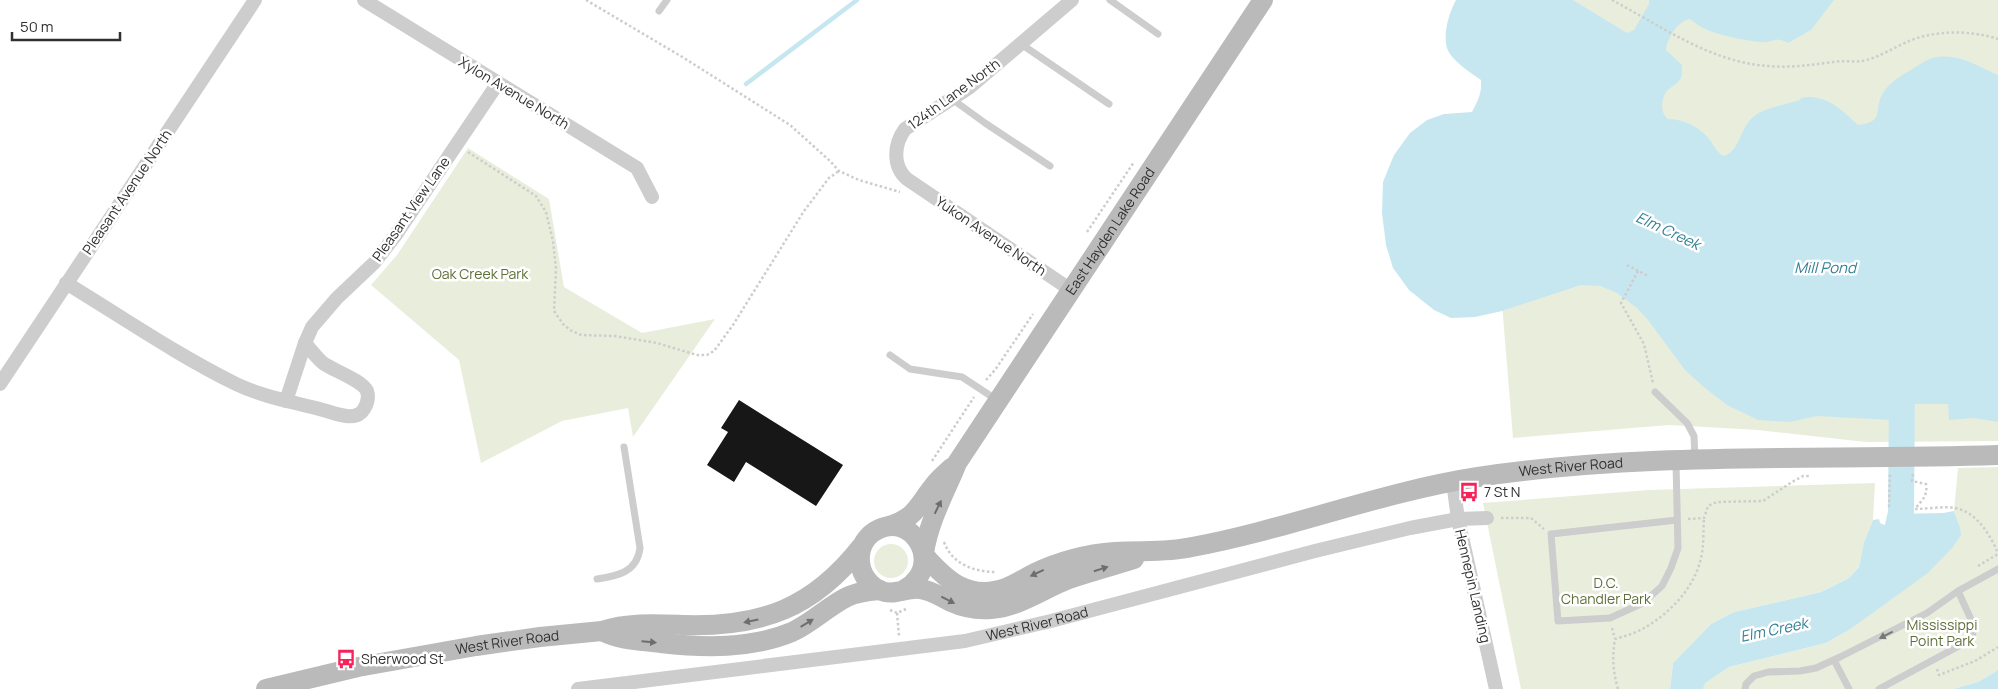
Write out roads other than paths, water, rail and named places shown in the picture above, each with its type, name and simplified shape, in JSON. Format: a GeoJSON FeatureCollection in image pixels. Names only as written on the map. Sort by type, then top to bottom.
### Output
{"type":"FeatureCollection","features":[{"type":"Feature","properties":{"kind":"main road","name":"East Hayden Lake Road"},"geometry":{"type":"LineString","coordinates":[[889,526],[910,518],[922,504],[933,486],[956,463],[1263,0]]}},
{"type":"Feature","properties":{"kind":"main road","name":"West River Road"},"geometry":{"type":"LineString","coordinates":[[925,554],[954,585],[985,592],[1002,589],[1049,568],[1089,555],[1190,548],[1381,498],[1453,482],[1542,468],[1686,460],[1888,465],[1953,456],[1998,455]]}},
{"type":"Feature","properties":{"kind":"main road","name":"East Hayden Lake Road"},"geometry":{"type":"LineString","coordinates":[[925,554],[927,536],[936,508],[945,493],[956,463]]}},
{"type":"Feature","properties":{"kind":"main road"},"geometry":{"type":"LineString","coordinates":[[889,526],[908,530],[916,536],[925,554],[920,575],[914,583],[902,591],[890,593],[880,590],[868,581],[862,573],[860,564],[862,547],[873,532],[889,526]]}},
{"type":"Feature","properties":{"kind":"main road","name":"West River Road"},"geometry":{"type":"LineString","coordinates":[[266,689],[358,667],[476,646],[555,635],[602,631],[614,627],[733,624],[754,621],[801,602],[822,589],[862,547]]}},
{"type":"Feature","properties":{"kind":"main road","name":"West River Road"},"geometry":{"type":"LineString","coordinates":[[902,591],[918,588],[926,590],[970,609],[1005,607],[1070,579],[1152,552]]}},
{"type":"Feature","properties":{"kind":"main road","name":"West River Road"},"geometry":{"type":"LineString","coordinates":[[602,631],[617,639],[679,645],[739,644],[773,638],[791,632],[806,625],[847,597],[880,590]]}},
{"type":"Feature","properties":{"kind":"street","name":"Pleasant Avenue North"},"geometry":{"type":"LineString","coordinates":[[0,384],[255,0]]}},
{"type":"Feature","properties":{"kind":"street","name":"Xylon Avenue North"},"geometry":{"type":"LineString","coordinates":[[364,0],[637,168],[652,197]]}},
{"type":"Feature","properties":{"kind":"street","name":"124th Lane North"},"geometry":{"type":"LineString","coordinates":[[911,182],[898,168],[899,137],[905,129],[952,99],[1072,0]]}},
{"type":"Feature","properties":{"kind":"street","name":"Pleasant View Lane"},"geometry":{"type":"LineString","coordinates":[[286,401],[305,343],[312,328],[325,312],[374,263],[395,236],[498,83]]}},
{"type":"Feature","properties":{"kind":"street","name":"Yukon Avenue North"},"geometry":{"type":"LineString","coordinates":[[911,182],[1071,290]]}},
{"type":"Feature","properties":{"kind":"street"},"geometry":{"type":"LineString","coordinates":[[66,283],[237,385],[286,401],[354,417],[362,413],[367,405],[368,393],[363,385],[321,362],[305,343]]}},
{"type":"Feature","properties":{"kind":"street","name":"Hennepin Landing"},"geometry":{"type":"LineString","coordinates":[[1453,482],[1458,519],[1496,689]]}},
{"type":"Feature","properties":{"kind":"street","name":"West River Road"},"geometry":{"type":"LineString","coordinates":[[578,689],[965,640],[1004,633],[1315,551],[1410,528],[1458,519],[1487,518]]}},
{"type":"Feature","properties":{"kind":"lane"},"geometry":{"type":"LineString","coordinates":[[659,11],[667,0]]}},
{"type":"Feature","properties":{"kind":"lane"},"geometry":{"type":"LineString","coordinates":[[1110,0],[1158,34]]}},
{"type":"Feature","properties":{"kind":"lane"},"geometry":{"type":"LineString","coordinates":[[1021,44],[1109,104]]}},
{"type":"Feature","properties":{"kind":"lane"},"geometry":{"type":"LineString","coordinates":[[952,99],[1050,166]]}},
{"type":"Feature","properties":{"kind":"lane"},"geometry":{"type":"LineString","coordinates":[[890,355],[910,369],[962,377],[997,400]]}},
{"type":"Feature","properties":{"kind":"lane"},"geometry":{"type":"LineString","coordinates":[[1656,392],[1687,423],[1694,436],[1686,460],[1677,520],[1678,548],[1672,568],[1662,586],[1643,603],[1610,618],[1558,621],[1551,534],[1677,520]]}},
{"type":"Feature","properties":{"kind":"lane"},"geometry":{"type":"LineString","coordinates":[[597,579],[612,577],[625,572],[635,565],[639,557],[640,548],[624,447]]}},
{"type":"Feature","properties":{"kind":"lane"},"geometry":{"type":"LineString","coordinates":[[1745,689],[1746,684],[1754,676],[1768,672],[1800,671],[1816,668],[1834,660],[1927,613],[1958,591],[1998,569]]}},
{"type":"Feature","properties":{"kind":"lane"},"geometry":{"type":"LineString","coordinates":[[1878,689],[1972,639],[1974,626],[1958,591]]}},
{"type":"Feature","properties":{"kind":"lane"},"geometry":{"type":"LineString","coordinates":[[1834,660],[1849,689]]}},
{"type":"Feature","properties":{"kind":"water","name":"Mill Pond"},"geometry":{"type":"Polygon","coordinates":[[[1456,0],[1573,0],[1627,33],[1634,30],[1649,4],[1649,0],[1834,0],[1811,30],[1788,43],[1777,40],[1756,41],[1724,35],[1709,31],[1690,19],[1681,23],[1674,31],[1668,40],[1666,50],[1682,65],[1682,75],[1680,80],[1664,95],[1662,106],[1665,116],[1668,119],[1686,122],[1697,128],[1706,135],[1717,151],[1724,156],[1737,144],[1745,127],[1753,117],[1763,111],[1800,100],[1801,98],[1810,97],[1825,100],[1839,108],[1858,125],[1872,121],[1876,118],[1880,99],[1888,86],[1902,75],[1933,58],[1959,58],[1998,75],[1998,422],[1974,418],[1949,420],[1948,404],[1892,404],[1891,420],[1817,416],[1790,422],[1758,420],[1727,405],[1706,389],[1685,370],[1637,308],[1617,293],[1600,286],[1581,285],[1502,311],[1475,317],[1451,318],[1434,310],[1409,290],[1393,268],[1386,245],[1382,213],[1383,182],[1394,155],[1410,133],[1427,120],[1444,114],[1472,112],[1478,100],[1481,80],[1456,61],[1447,48],[1447,27],[1456,0]]]}},
{"type":"Feature","properties":{"kind":"water"},"geometry":{"type":"Polygon","coordinates":[[[1954,511],[1961,535],[1953,547],[1928,573],[1849,630],[1826,643],[1729,667],[1705,683],[1703,689],[1670,689],[1673,663],[1711,624],[1734,612],[1821,592],[1849,578],[1859,567],[1864,542],[1873,520],[1879,519],[1880,523],[1887,526],[1892,521],[1892,514],[1954,511]]]}},
{"type":"Feature","properties":{"kind":"water"},"geometry":{"type":"Polygon","coordinates":[[[1998,670],[1998,689],[1953,689],[1978,682],[1998,670]]]}},
{"type":"Feature","properties":{"kind":"waterway"},"geometry":{"type":"LineString","coordinates":[[746,84],[857,0]]}},
{"type":"Feature","properties":{"kind":"waterway","name":"Elm Creek"},"geometry":{"type":"LineString","coordinates":[[1893,547],[1901,513],[1902,385],[1895,369]]}},
{"type":"Feature","properties":{"kind":"place","name":"7 St N"},"geometry":{"type":"Point","coordinates":[1469,492]}},
{"type":"Feature","properties":{"kind":"place","name":"Sherwood St"},"geometry":{"type":"Point","coordinates":[346,659]}},
{"type":"Feature","properties":{"kind":"park label","name":"Oak Creek Park"},"geometry":{"type":"Point","coordinates":[480,274]}},
{"type":"Feature","properties":{"kind":"park label","name":"D.C. Chandler Park"},"geometry":{"type":"Point","coordinates":[1606,592]}},
{"type":"Feature","properties":{"kind":"park label","name":"Mississippi Point Park"},"geometry":{"type":"Point","coordinates":[1942,634]}}]}
